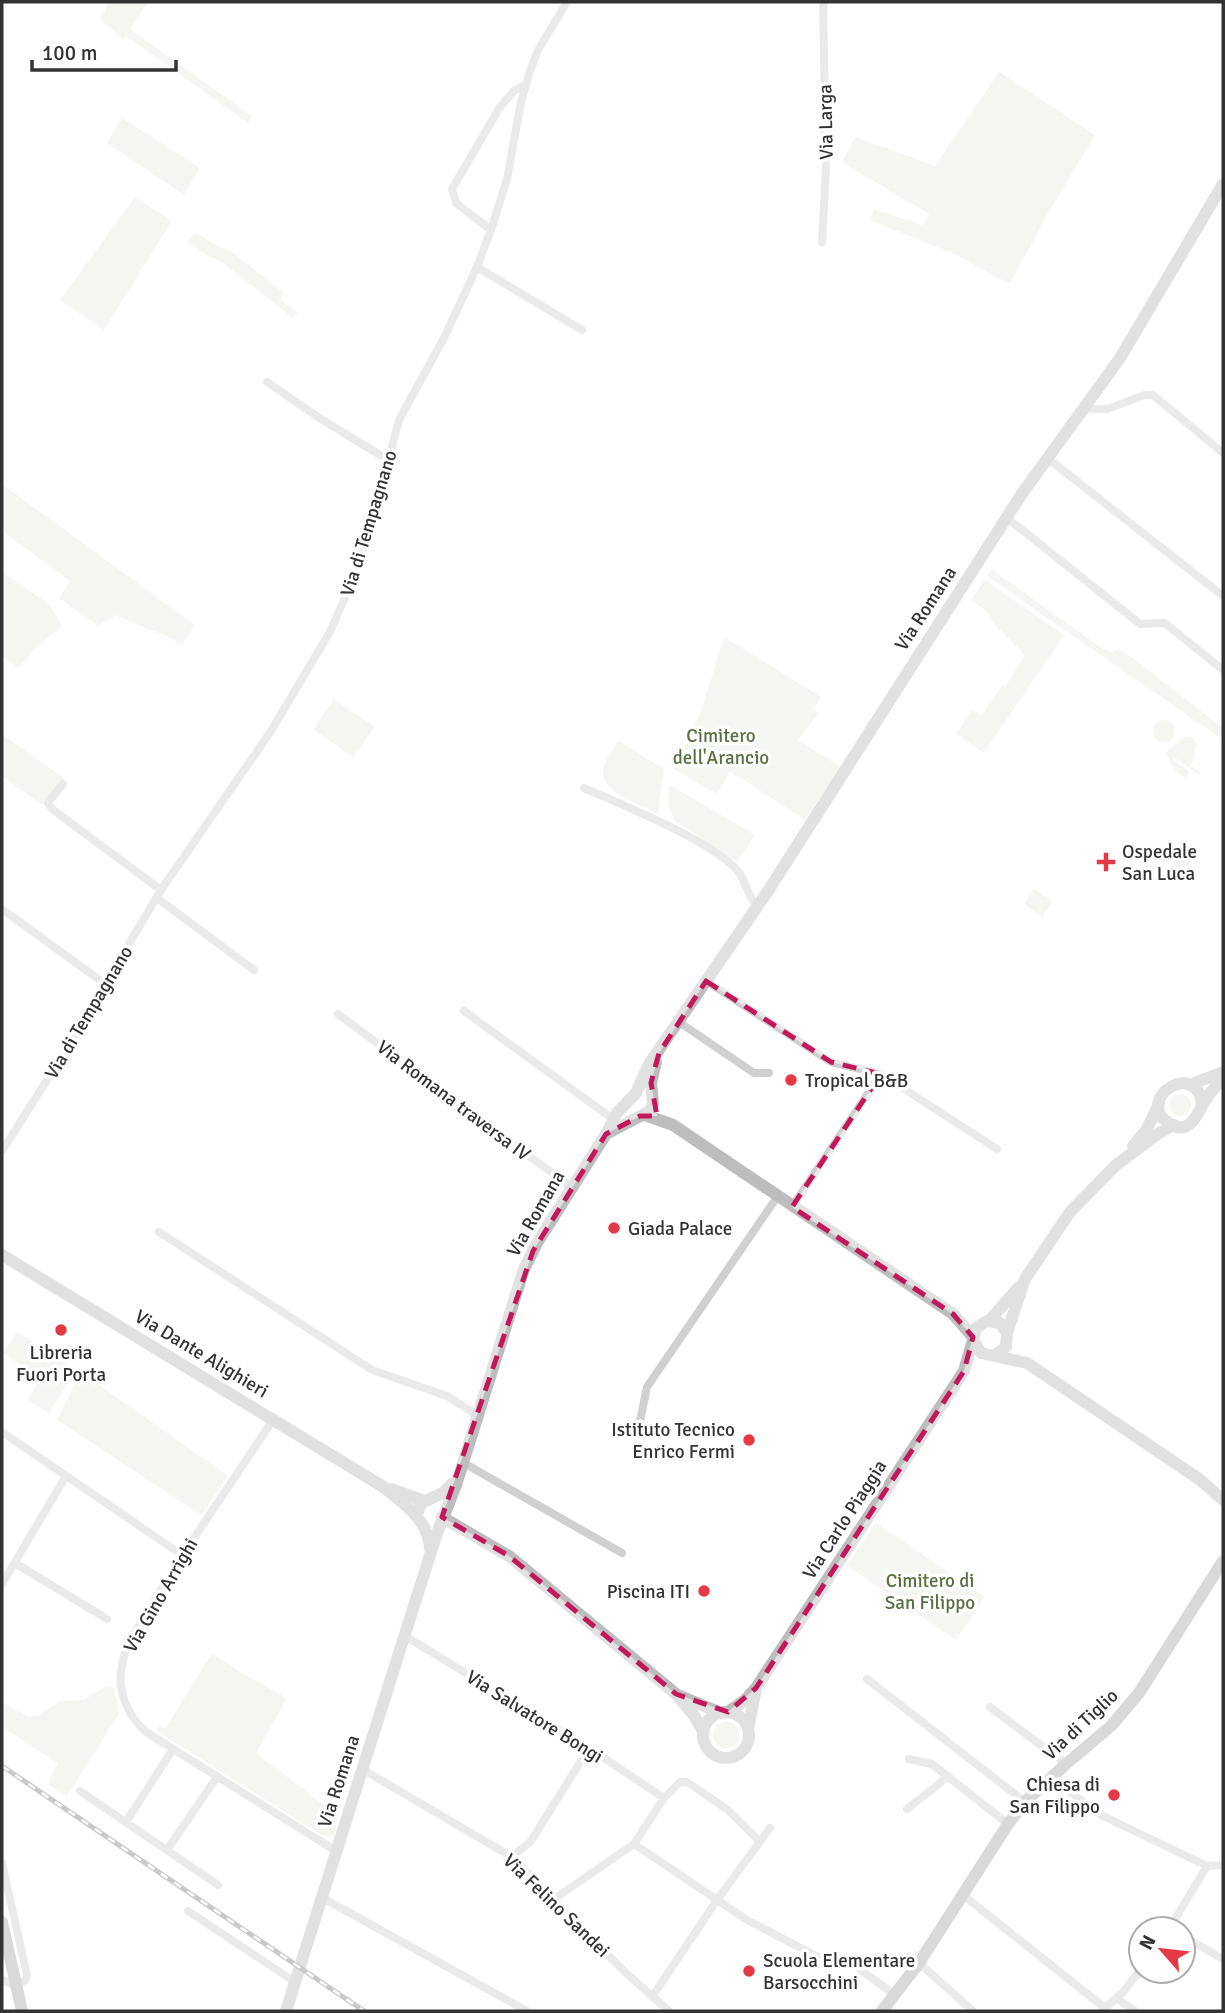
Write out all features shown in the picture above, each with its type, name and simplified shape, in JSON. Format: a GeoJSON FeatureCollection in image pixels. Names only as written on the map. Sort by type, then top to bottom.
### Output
{"type":"FeatureCollection","features":[{"type":"Feature","properties":{"kind":"main road","name":"Via Romana"},"geometry":{"type":"LineString","coordinates":[[286,2011],[442,1517],[524,1269],[537,1242],[613,1119],[633,1096],[644,1073],[758,906],[1006,517],[1046,457],[1120,358],[1223,184]]}},
{"type":"Feature","properties":{"kind":"main road","name":"Via Romana"},"geometry":{"type":"LineString","coordinates":[[606,1134],[650,1111],[653,1101],[652,1077],[659,1053]]}},
{"type":"Feature","properties":{"kind":"main road"},"geometry":{"type":"LineString","coordinates":[[964,1371],[976,1328],[986,1322],[1025,1279],[1070,1212],[1147,1129],[1163,1093],[1178,1083],[1189,1085],[1223,1072]]}},
{"type":"Feature","properties":{"kind":"main road"},"geometry":{"type":"LineString","coordinates":[[1159,1104],[1163,1117],[1174,1125],[1185,1126],[1194,1121],[1202,1105],[1223,1078]]}},
{"type":"Feature","properties":{"kind":"main road"},"geometry":{"type":"LineString","coordinates":[[1189,1085],[1199,1094],[1202,1105]]}},
{"type":"Feature","properties":{"kind":"main road"},"geometry":{"type":"LineString","coordinates":[[673,1125],[642,1116],[629,1108],[633,1096],[646,1093],[673,1125],[953,1314],[973,1338],[978,1350],[1027,1363],[1199,1479],[1223,1500]]}},
{"type":"Feature","properties":{"kind":"main road"},"geometry":{"type":"LineString","coordinates":[[1116,1165],[1174,1125]]}},
{"type":"Feature","properties":{"kind":"main road","name":"Via Dante Alighieri"},"geometry":{"type":"LineString","coordinates":[[2,1255],[383,1486],[419,1519]]}},
{"type":"Feature","properties":{"kind":"main road"},"geometry":{"type":"LineString","coordinates":[[964,1371],[1003,1350],[1025,1279]]}},
{"type":"Feature","properties":{"kind":"main road"},"geometry":{"type":"LineString","coordinates":[[953,1314],[1002,1325],[1027,1363]]}},
{"type":"Feature","properties":{"kind":"main road","name":"Via Carlo Piaggia"},"geometry":{"type":"LineString","coordinates":[[725,1712],[744,1701],[756,1688],[964,1371]]}},
{"type":"Feature","properties":{"kind":"main road"},"geometry":{"type":"LineString","coordinates":[[427,1500],[441,1506],[442,1517],[433,1526],[419,1519],[418,1506],[427,1500],[446,1491],[457,1477]]}},
{"type":"Feature","properties":{"kind":"main road"},"geometry":{"type":"LineString","coordinates":[[1199,1479],[1223,1489]]}},
{"type":"Feature","properties":{"kind":"main road","name":"Via Dante Alighieri"},"geometry":{"type":"LineString","coordinates":[[383,1486],[427,1500]]}},
{"type":"Feature","properties":{"kind":"main road"},"geometry":{"type":"LineString","coordinates":[[442,1517],[509,1556],[676,1694],[704,1731]]}},
{"type":"Feature","properties":{"kind":"main road","name":"Via Romana"},"geometry":{"type":"LineString","coordinates":[[419,1519],[429,1539],[429,1562]]}},
{"type":"Feature","properties":{"kind":"main road","name":"Via di Tiglio"},"geometry":{"type":"LineString","coordinates":[[882,2011],[919,1963],[1025,1802],[1125,1712],[1223,1561]]}},
{"type":"Feature","properties":{"kind":"main road","name":"Via Carlo Piaggia"},"geometry":{"type":"LineString","coordinates":[[748,1730],[756,1688]]}},
{"type":"Feature","properties":{"kind":"main road"},"geometry":{"type":"LineString","coordinates":[[676,1694],[741,1717],[748,1730],[748,1741],[736,1756],[725,1758],[717,1756],[704,1742],[704,1731],[709,1719],[725,1712]]}},
{"type":"Feature","properties":{"kind":"main road"},"geometry":{"type":"LineString","coordinates":[[2,1922],[22,2011]]}},
{"type":"Feature","properties":{"kind":"street","name":"Via di Tempagnano"},"geometry":{"type":"LineString","coordinates":[[2,1151],[159,894],[271,731],[331,630],[368,536],[399,420],[445,336],[477,267],[508,179],[525,86],[538,51],[567,2]]}},
{"type":"Feature","properties":{"kind":"street","name":"Via Larga"},"geometry":{"type":"LineString","coordinates":[[822,242],[826,168],[823,2]]}},
{"type":"Feature","properties":{"kind":"street"},"geometry":{"type":"LineString","coordinates":[[491,230],[456,203],[452,189],[499,107],[514,91],[525,86]]}},
{"type":"Feature","properties":{"kind":"street"},"geometry":{"type":"LineString","coordinates":[[477,267],[582,330]]}},
{"type":"Feature","properties":{"kind":"street"},"geometry":{"type":"LineString","coordinates":[[267,382],[388,460]]}},
{"type":"Feature","properties":{"kind":"street"},"geometry":{"type":"LineString","coordinates":[[1082,409],[1107,409],[1145,395],[1153,395],[1223,453]]}},
{"type":"Feature","properties":{"kind":"street"},"geometry":{"type":"LineString","coordinates":[[1046,457],[1223,596]]}},
{"type":"Feature","properties":{"kind":"street"},"geometry":{"type":"LineString","coordinates":[[1006,517],[1139,624],[1165,623],[1223,670]]}},
{"type":"Feature","properties":{"kind":"street"},"geometry":{"type":"LineString","coordinates":[[63,784],[48,803],[52,809],[254,970]]}},
{"type":"Feature","properties":{"kind":"street"},"geometry":{"type":"LineString","coordinates":[[584,788],[674,828],[722,858],[740,873],[749,897],[758,906]]}},
{"type":"Feature","properties":{"kind":"street"},"geometry":{"type":"LineString","coordinates":[[2,909],[105,984]]}},
{"type":"Feature","properties":{"kind":"street"},"geometry":{"type":"LineString","coordinates":[[706,981],[831,1062],[881,1074],[997,1149]]}},
{"type":"Feature","properties":{"kind":"street"},"geometry":{"type":"LineString","coordinates":[[464,1011],[613,1119]]}},
{"type":"Feature","properties":{"kind":"street","name":"Via Romana traversa IV"},"geometry":{"type":"LineString","coordinates":[[338,1014],[571,1187]]}},
{"type":"Feature","properties":{"kind":"street"},"geometry":{"type":"LineString","coordinates":[[679,1022],[754,1073],[769,1073]]}},
{"type":"Feature","properties":{"kind":"street"},"geometry":{"type":"LineString","coordinates":[[792,1207],[881,1074]]}},
{"type":"Feature","properties":{"kind":"street"},"geometry":{"type":"LineString","coordinates":[[639,1431],[647,1387],[777,1197]]}},
{"type":"Feature","properties":{"kind":"street"},"geometry":{"type":"LineString","coordinates":[[159,1232],[372,1370],[447,1396],[477,1415]]}},
{"type":"Feature","properties":{"kind":"street","name":"Via Gino Arrighi"},"geometry":{"type":"LineString","coordinates":[[274,1418],[182,1555],[130,1642],[121,1672],[122,1696],[132,1717],[146,1732],[336,1851]]}},
{"type":"Feature","properties":{"kind":"street"},"geometry":{"type":"LineString","coordinates":[[2,1432],[182,1555]]}},
{"type":"Feature","properties":{"kind":"street"},"geometry":{"type":"LineString","coordinates":[[462,1461],[622,1553]]}},
{"type":"Feature","properties":{"kind":"street"},"geometry":{"type":"LineString","coordinates":[[2,1584],[66,1476]]}},
{"type":"Feature","properties":{"kind":"street"},"geometry":{"type":"LineString","coordinates":[[15,1563],[107,1619]]}},
{"type":"Feature","properties":{"kind":"street","name":"Via Salvatore Bongi"},"geometry":{"type":"LineString","coordinates":[[405,1636],[589,1748],[664,1798]]}},
{"type":"Feature","properties":{"kind":"street"},"geometry":{"type":"LineString","coordinates":[[867,1679],[1025,1802]]}},
{"type":"Feature","properties":{"kind":"street"},"geometry":{"type":"LineString","coordinates":[[990,1707],[1066,1764]]}},
{"type":"Feature","properties":{"kind":"street"},"geometry":{"type":"LineString","coordinates":[[512,1857],[531,1841],[589,1748]]}},
{"type":"Feature","properties":{"kind":"street"},"geometry":{"type":"LineString","coordinates":[[126,1822],[173,1749]]}},
{"type":"Feature","properties":{"kind":"street"},"geometry":{"type":"LineString","coordinates":[[909,1759],[932,1764],[1008,1825]]}},
{"type":"Feature","properties":{"kind":"street","name":"Via Felino Sandei"},"geometry":{"type":"LineString","coordinates":[[362,1769],[512,1857],[652,1997],[670,2011]]}},
{"type":"Feature","properties":{"kind":"street"},"geometry":{"type":"LineString","coordinates":[[907,1810],[917,1800],[934,1791],[947,1776]]}},
{"type":"Feature","properties":{"kind":"street"},"geometry":{"type":"LineString","coordinates":[[167,1850],[217,1777]]}},
{"type":"Feature","properties":{"kind":"street"},"geometry":{"type":"LineString","coordinates":[[1050,1778],[1103,1816],[1207,1866],[1223,1866]]}},
{"type":"Feature","properties":{"kind":"street"},"geometry":{"type":"LineString","coordinates":[[554,1899],[634,1844],[664,1798],[680,1782],[687,1782],[728,1810],[760,1842]]}},
{"type":"Feature","properties":{"kind":"street"},"geometry":{"type":"LineString","coordinates":[[80,1791],[218,1885]]}},
{"type":"Feature","properties":{"kind":"street"},"geometry":{"type":"LineString","coordinates":[[652,1997],[717,1900],[770,1828]]}},
{"type":"Feature","properties":{"kind":"street"},"geometry":{"type":"LineString","coordinates":[[634,1844],[747,1920],[818,1957],[857,1966],[895,1995]]}},
{"type":"Feature","properties":{"kind":"street"},"geometry":{"type":"LineString","coordinates":[[2,1863],[27,1975],[25,1982],[16,1986],[2,1980]]}},
{"type":"Feature","properties":{"kind":"street"},"geometry":{"type":"LineString","coordinates":[[1178,1915],[1207,1866]]}},
{"type":"Feature","properties":{"kind":"street"},"geometry":{"type":"LineString","coordinates":[[963,1895],[1103,2009],[1127,1985]]}},
{"type":"Feature","properties":{"kind":"street"},"geometry":{"type":"LineString","coordinates":[[321,1897],[527,2011]]}},
{"type":"Feature","properties":{"kind":"street"},"geometry":{"type":"LineString","coordinates":[[188,1911],[295,1982]]}},
{"type":"Feature","properties":{"kind":"street"},"geometry":{"type":"LineString","coordinates":[[1197,1944],[1223,1959]]}},
{"type":"Feature","properties":{"kind":"street"},"geometry":{"type":"LineString","coordinates":[[919,1963],[973,2011]]}},
{"type":"Feature","properties":{"kind":"street"},"geometry":{"type":"LineString","coordinates":[[1116,1998],[1135,2011]]}},
{"type":"Feature","properties":{"kind":"highlighted area"},"geometry":{"type":"Polygon","coordinates":[[[706,981],[831,1062],[881,1074],[792,1207],[953,1314],[973,1337],[964,1371],[756,1688],[728,1712],[676,1694],[509,1556],[442,1517],[533,1251],[606,1134],[640,1116],[657,1116],[651,1083],[659,1053],[706,981]]]}},
{"type":"Feature","properties":{"kind":"green space"},"geometry":{"type":"Polygon","coordinates":[[[108,2],[148,2],[130,29],[252,116],[248,123],[126,36],[124,40],[101,20],[108,2]]]}},
{"type":"Feature","properties":{"kind":"green space"},"geometry":{"type":"Polygon","coordinates":[[[999,72],[1095,135],[1010,284],[954,254],[870,220],[874,209],[922,225],[929,214],[842,162],[855,137],[935,166],[999,72]]]}},
{"type":"Feature","properties":{"kind":"green space"},"geometry":{"type":"Polygon","coordinates":[[[122,118],[200,168],[184,195],[107,143],[122,118]]]}},
{"type":"Feature","properties":{"kind":"green space"},"geometry":{"type":"Polygon","coordinates":[[[135,197],[172,221],[104,330],[60,300],[135,197]]]}},
{"type":"Feature","properties":{"kind":"green space"},"geometry":{"type":"Polygon","coordinates":[[[195,232],[231,251],[283,292],[281,300],[298,313],[293,318],[219,260],[206,255],[187,241],[195,232]]]}},
{"type":"Feature","properties":{"kind":"green space"},"geometry":{"type":"Polygon","coordinates":[[[2,484],[195,625],[182,645],[115,615],[98,626],[59,598],[70,581],[2,531],[2,484]]]}},
{"type":"Feature","properties":{"kind":"green space"},"geometry":{"type":"Polygon","coordinates":[[[991,569],[1103,649],[1113,653],[1118,649],[1130,656],[1223,728],[1223,740],[987,576],[991,569]]]}},
{"type":"Feature","properties":{"kind":"green space"},"geometry":{"type":"Polygon","coordinates":[[[2,572],[50,605],[62,626],[18,668],[2,656],[2,572]]]}},
{"type":"Feature","properties":{"kind":"green space"},"geometry":{"type":"Polygon","coordinates":[[[985,580],[1064,635],[984,753],[956,734],[972,710],[982,715],[1002,685],[1005,687],[1025,655],[991,621],[990,614],[971,600],[985,580]]]}},
{"type":"Feature","properties":{"kind":"green space","name":"Cimitero dell'Arancio"},"geometry":{"type":"Polygon","coordinates":[[[724,637],[821,697],[813,709],[819,713],[798,740],[841,767],[805,820],[730,771],[717,794],[674,769],[701,711],[724,637]]]}},
{"type":"Feature","properties":{"kind":"green space"},"geometry":{"type":"Polygon","coordinates":[[[334,699],[375,727],[353,757],[313,729],[334,699]]]}},
{"type":"Feature","properties":{"kind":"green space"},"geometry":{"type":"Polygon","coordinates":[[[1164,720],[1174,727],[1175,731],[1168,741],[1164,742],[1154,735],[1153,731],[1160,721],[1164,720]]]}},
{"type":"Feature","properties":{"kind":"green space"},"geometry":{"type":"Polygon","coordinates":[[[2,734],[64,778],[42,805],[2,776],[2,734]]]}},
{"type":"Feature","properties":{"kind":"green space"},"geometry":{"type":"Polygon","coordinates":[[[1190,736],[1197,743],[1191,766],[1201,773],[1199,775],[1174,757],[1172,759],[1189,771],[1187,779],[1177,772],[1165,753],[1180,740],[1190,736]]]}},
{"type":"Feature","properties":{"kind":"green space"},"geometry":{"type":"Polygon","coordinates":[[[618,741],[664,769],[658,813],[624,797],[608,785],[604,778],[605,763],[618,741]]]}},
{"type":"Feature","properties":{"kind":"green space"},"geometry":{"type":"Polygon","coordinates":[[[670,785],[755,835],[737,862],[674,820],[668,803],[670,785]]]}},
{"type":"Feature","properties":{"kind":"green space"},"geometry":{"type":"Polygon","coordinates":[[[1183,852],[1193,859],[1177,882],[1167,875],[1183,852]]]}},
{"type":"Feature","properties":{"kind":"green space"},"geometry":{"type":"Polygon","coordinates":[[[1034,889],[1053,902],[1042,917],[1024,904],[1034,889]]]}},
{"type":"Feature","properties":{"kind":"green space"},"geometry":{"type":"Polygon","coordinates":[[[1180,1094],[1188,1097],[1191,1105],[1188,1113],[1180,1116],[1172,1113],[1169,1105],[1172,1097],[1180,1094]]]}},
{"type":"Feature","properties":{"kind":"green space"},"geometry":{"type":"Polygon","coordinates":[[[17,1332],[76,1370],[49,1413],[28,1400],[41,1378],[3,1353],[17,1332]]]}},
{"type":"Feature","properties":{"kind":"green space"},"geometry":{"type":"Polygon","coordinates":[[[81,1372],[228,1476],[201,1515],[57,1420],[81,1372]]]}},
{"type":"Feature","properties":{"kind":"green space","name":"Cimitero di San Filippo"},"geometry":{"type":"Polygon","coordinates":[[[876,1523],[985,1597],[956,1640],[847,1566],[876,1523]]]}},
{"type":"Feature","properties":{"kind":"green space"},"geometry":{"type":"Polygon","coordinates":[[[212,1653],[287,1698],[256,1753],[338,1816],[334,1834],[331,1836],[322,1835],[157,1731],[159,1725],[165,1729],[212,1653]]]}},
{"type":"Feature","properties":{"kind":"green space"},"geometry":{"type":"Polygon","coordinates":[[[106,1686],[114,1688],[119,1714],[67,1796],[47,1784],[58,1763],[2,1727],[2,1702],[29,1717],[36,1716],[61,1701],[84,1700],[106,1686]]]}},
{"type":"Feature","properties":{"kind":"green space"},"geometry":{"type":"Polygon","coordinates":[[[726,1722],[735,1726],[739,1735],[735,1744],[726,1748],[717,1744],[713,1735],[717,1726],[726,1722]]]}},
{"type":"Feature","properties":{"kind":"railway"},"geometry":{"type":"LineString","coordinates":[[2,1766],[364,2011]]}},
{"type":"Feature","properties":{"kind":"place","name":"Ospedale San Luca"},"geometry":{"type":"Point","coordinates":[1106,862]}},
{"type":"Feature","properties":{"kind":"place","name":"Tropical B&B"},"geometry":{"type":"Point","coordinates":[791,1080]}},
{"type":"Feature","properties":{"kind":"place","name":"Giada Palace"},"geometry":{"type":"Point","coordinates":[614,1228]}},
{"type":"Feature","properties":{"kind":"place","name":"Libreria Fuori Porta"},"geometry":{"type":"Point","coordinates":[61,1330]}},
{"type":"Feature","properties":{"kind":"place","name":"Istituto Tecnico Enrico Fermi"},"geometry":{"type":"Point","coordinates":[749,1440]}},
{"type":"Feature","properties":{"kind":"place","name":"Piscina ITI"},"geometry":{"type":"Point","coordinates":[704,1591]}},
{"type":"Feature","properties":{"kind":"place","name":"Chiesa di San Filippo"},"geometry":{"type":"Point","coordinates":[1114,1795]}},
{"type":"Feature","properties":{"kind":"place","name":"Scuola Elementare Barsocchini"},"geometry":{"type":"Point","coordinates":[749,1971]}}]}
